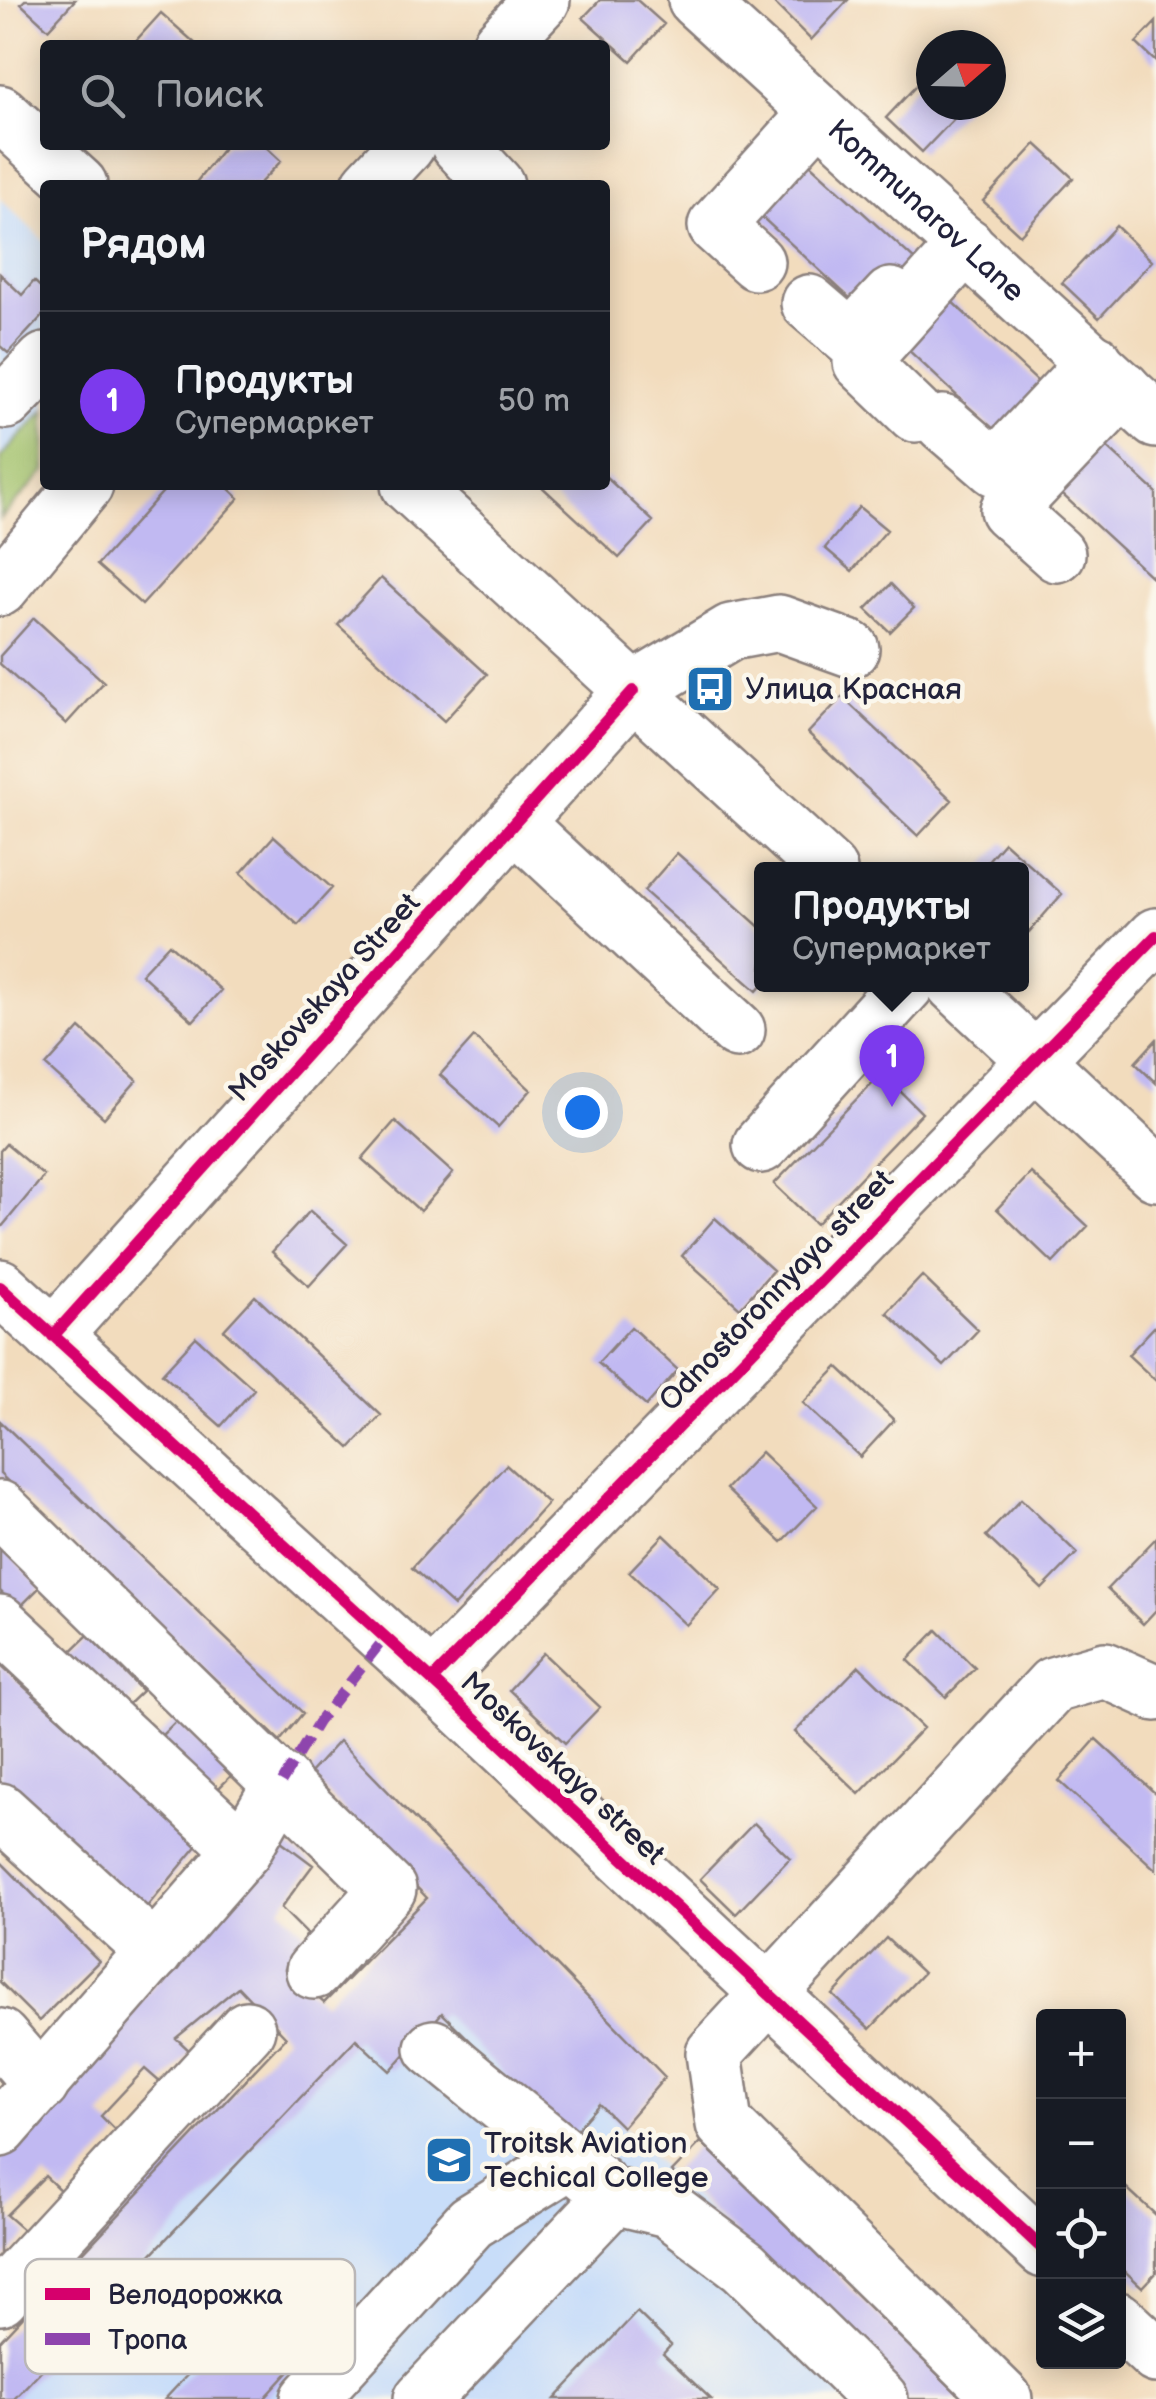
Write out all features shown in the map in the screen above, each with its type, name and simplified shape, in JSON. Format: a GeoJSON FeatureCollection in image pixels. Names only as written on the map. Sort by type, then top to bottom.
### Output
{"type":"FeatureCollection","features":[{"type":"Feature","properties":{"kind":"street"},"geometry":{"type":"LineString","coordinates":[[505,40],[542,0]]}},
{"type":"Feature","properties":{"kind":"street","name":"Kommunarov Lane"},"geometry":{"type":"LineString","coordinates":[[696,0],[1124,391]]}},
{"type":"Feature","properties":{"kind":"street"},"geometry":{"type":"LineString","coordinates":[[756,262],[716,226],[819,112]]}},
{"type":"Feature","properties":{"kind":"street"},"geometry":{"type":"LineString","coordinates":[[0,113],[40,149]]}},
{"type":"Feature","properties":{"kind":"street"},"geometry":{"type":"LineString","coordinates":[[41,150],[74,180]]}},
{"type":"Feature","properties":{"kind":"street"},"geometry":{"type":"LineString","coordinates":[[375,180],[402,150]]}},
{"type":"Feature","properties":{"kind":"street"},"geometry":{"type":"LineString","coordinates":[[464,150],[491,180]]}},
{"type":"Feature","properties":{"kind":"street"},"geometry":{"type":"LineString","coordinates":[[809,304],[851,340],[959,238]]}},
{"type":"Feature","properties":{"kind":"street"},"geometry":{"type":"LineString","coordinates":[[959,238],[861,362],[995,468],[1124,391]]}},
{"type":"Feature","properties":{"kind":"street"},"geometry":{"type":"LineString","coordinates":[[6,401],[40,367]]}},
{"type":"Feature","properties":{"kind":"street"},"geometry":{"type":"LineString","coordinates":[[1058,554],[1008,510],[1124,391]]}},
{"type":"Feature","properties":{"kind":"street"},"geometry":{"type":"LineString","coordinates":[[0,588],[80,490]]}},
{"type":"Feature","properties":{"kind":"street"},"geometry":{"type":"LineString","coordinates":[[414,490],[820,862]]}},
{"type":"Feature","properties":{"kind":"street","name":"Moskovskaya Street"},"geometry":{"type":"LineString","coordinates":[[53,1336],[633,691],[731,632],[778,623],[851,650]]}},
{"type":"Feature","properties":{"kind":"street"},"geometry":{"type":"LineString","coordinates":[[514,822],[737,1030]]}},
{"type":"Feature","properties":{"kind":"street","name":"Odnostoronnyaya street"},"geometry":{"type":"LineString","coordinates":[[432,1680],[1156,936]]}},
{"type":"Feature","properties":{"kind":"street"},"geometry":{"type":"LineString","coordinates":[[761,1145],[900,992]]}},
{"type":"Feature","properties":{"kind":"street"},"geometry":{"type":"LineString","coordinates":[[963,992],[1156,1172]]}},
{"type":"Feature","properties":{"kind":"street","name":"Moskovskaya street"},"geometry":{"type":"LineString","coordinates":[[0,1287],[432,1680],[1036,2243]]}},
{"type":"Feature","properties":{"kind":"street"},"geometry":{"type":"LineString","coordinates":[[0,1509],[388,1889],[314,1970]]}},
{"type":"Feature","properties":{"kind":"street"},"geometry":{"type":"LineString","coordinates":[[82,1588],[13,1635],[243,1850]]}},
{"type":"Feature","properties":{"kind":"street"},"geometry":{"type":"LineString","coordinates":[[1004,2399],[724,2124],[714,2053],[1053,1685],[1106,1670],[1156,1692]]}},
{"type":"Feature","properties":{"kind":"street"},"geometry":{"type":"LineString","coordinates":[[125,1738],[180,1683]]}},
{"type":"Feature","properties":{"kind":"street"},"geometry":{"type":"LineString","coordinates":[[0,2129],[243,1850],[282,1782]]}},
{"type":"Feature","properties":{"kind":"street"},"geometry":{"type":"LineString","coordinates":[[0,1811],[155,1952]]}},
{"type":"Feature","properties":{"kind":"street"},"geometry":{"type":"LineString","coordinates":[[36,2259],[247,2029]]}},
{"type":"Feature","properties":{"kind":"street"},"geometry":{"type":"LineString","coordinates":[[0,2036],[41,2084]]}},
{"type":"Feature","properties":{"kind":"street"},"geometry":{"type":"LineString","coordinates":[[434,2048],[614,2196],[668,2209],[744,2266],[880,2399]]}},
{"type":"Feature","properties":{"kind":"street"},"geometry":{"type":"LineString","coordinates":[[355,2349],[471,2222],[571,2160]]}},
{"type":"Feature","properties":{"kind":"street"},"geometry":{"type":"LineString","coordinates":[[422,2399],[614,2196]]}},
{"type":"Feature","properties":{"kind":"street"},"geometry":{"type":"LineString","coordinates":[[0,2298],[25,2271]]}},
{"type":"Feature","properties":{"kind":"street"},"geometry":{"type":"LineString","coordinates":[[1126,2327],[1156,2355]]}},
{"type":"Feature","properties":{"kind":"street"},"geometry":{"type":"LineString","coordinates":[[309,2399],[332,2374]]}},
{"type":"Feature","properties":{"kind":"shaded area"},"geometry":{"type":"Polygon","coordinates":[[[0,199],[40,237],[40,415],[0,458],[0,199]]]}},
{"type":"Feature","properties":{"kind":"shaded area","name":"Troitsk Aviation Techical College"},"geometry":{"type":"Polygon","coordinates":[[[447,1943],[622,2127],[902,2399],[14,2399],[38,2374],[355,2374],[355,2259],[147,2259],[447,1943]]]}},
{"type":"Feature","properties":{"kind":"green space"},"geometry":{"type":"Polygon","coordinates":[[[40,415],[40,476],[0,519],[0,458],[40,415]]]}},
{"type":"Feature","properties":{"kind":"building"},"geometry":{"type":"Polygon","coordinates":[[[25,0],[75,0],[48,29],[21,4],[25,0]]]}},
{"type":"Feature","properties":{"kind":"building"},"geometry":{"type":"Polygon","coordinates":[[[600,0],[637,0],[664,24],[631,61],[583,18],[600,0]]]}},
{"type":"Feature","properties":{"kind":"building"},"geometry":{"type":"Polygon","coordinates":[[[779,0],[848,0],[811,40],[775,4],[779,0]]]}},
{"type":"Feature","properties":{"kind":"building"},"geometry":{"type":"Polygon","coordinates":[[[161,13],[191,40],[137,40],[161,13]]]}},
{"type":"Feature","properties":{"kind":"building"},"geometry":{"type":"Polygon","coordinates":[[[1156,22],[1156,62],[1136,43],[1156,22]]]}},
{"type":"Feature","properties":{"kind":"building"},"geometry":{"type":"Polygon","coordinates":[[[916,86],[916,120],[953,120],[922,152],[886,118],[916,86]]]}},
{"type":"Feature","properties":{"kind":"building"},"geometry":{"type":"Polygon","coordinates":[[[1036,144],[1073,178],[1020,235],[983,201],[1036,144]]]}},
{"type":"Feature","properties":{"kind":"building"},"geometry":{"type":"Polygon","coordinates":[[[222,150],[269,150],[281,161],[263,180],[198,180],[222,150]]]}},
{"type":"Feature","properties":{"kind":"building"},"geometry":{"type":"Polygon","coordinates":[[[800,155],[915,260],[866,313],[752,208],[800,155]]]}},
{"type":"Feature","properties":{"kind":"building"},"geometry":{"type":"Polygon","coordinates":[[[1116,226],[1152,261],[1099,318],[1062,283],[1116,226]]]}},
{"type":"Feature","properties":{"kind":"building"},"geometry":{"type":"Polygon","coordinates":[[[0,274],[22,295],[34,281],[40,286],[40,318],[8,353],[0,346],[0,274]]]}},
{"type":"Feature","properties":{"kind":"building"},"geometry":{"type":"Polygon","coordinates":[[[948,298],[1051,394],[1006,442],[904,346],[948,298]]]}},
{"type":"Feature","properties":{"kind":"building"},"geometry":{"type":"Polygon","coordinates":[[[1095,436],[1156,492],[1156,581],[1051,484],[1095,436]]]}},
{"type":"Feature","properties":{"kind":"building"},"geometry":{"type":"Polygon","coordinates":[[[610,481],[653,521],[619,558],[545,490],[610,490],[610,481]]]}},
{"type":"Feature","properties":{"kind":"building"},"geometry":{"type":"Polygon","coordinates":[[[164,490],[230,490],[239,498],[142,605],[97,565],[164,490]]]}},
{"type":"Feature","properties":{"kind":"building"},"geometry":{"type":"Polygon","coordinates":[[[859,507],[887,530],[852,571],[825,548],[859,507]]]}},
{"type":"Feature","properties":{"kind":"building"},"geometry":{"type":"Polygon","coordinates":[[[381,578],[487,674],[444,721],[338,625],[381,578]]]}},
{"type":"Feature","properties":{"kind":"building"},"geometry":{"type":"Polygon","coordinates":[[[891,584],[914,608],[890,632],[866,609],[891,584]]]}},
{"type":"Feature","properties":{"kind":"building"},"geometry":{"type":"Polygon","coordinates":[[[34,618],[104,682],[66,724],[0,664],[0,656],[34,618]]]}},
{"type":"Feature","properties":{"kind":"building"},"geometry":{"type":"Polygon","coordinates":[[[842,697],[952,800],[918,836],[808,733],[842,697]]]}},
{"type":"Feature","properties":{"kind":"building"},"geometry":{"type":"Polygon","coordinates":[[[274,836],[332,888],[298,925],[241,873],[274,836]]]}},
{"type":"Feature","properties":{"kind":"building"},"geometry":{"type":"Polygon","coordinates":[[[1004,842],[1026,862],[987,862],[1004,842]]]}},
{"type":"Feature","properties":{"kind":"building"},"geometry":{"type":"Polygon","coordinates":[[[677,853],[754,922],[754,988],[644,891],[677,853]]]}},
{"type":"Feature","properties":{"kind":"building"},"geometry":{"type":"Polygon","coordinates":[[[1029,864],[1062,894],[1029,932],[1029,864]]]}},
{"type":"Feature","properties":{"kind":"building"},"geometry":{"type":"Polygon","coordinates":[[[169,944],[221,990],[193,1021],[141,974],[169,944]]]}},
{"type":"Feature","properties":{"kind":"building"},"geometry":{"type":"Polygon","coordinates":[[[80,1028],[137,1080],[104,1118],[46,1066],[80,1028]]]}},
{"type":"Feature","properties":{"kind":"building"},"geometry":{"type":"Polygon","coordinates":[[[474,1037],[531,1090],[498,1127],[440,1075],[474,1037]]]}},
{"type":"Feature","properties":{"kind":"building"},"geometry":{"type":"Polygon","coordinates":[[[1156,1040],[1156,1083],[1135,1063],[1156,1040]]]}},
{"type":"Feature","properties":{"kind":"building"},"geometry":{"type":"Polygon","coordinates":[[[882,1073],[922,1113],[816,1224],[774,1184],[882,1073]]]}},
{"type":"Feature","properties":{"kind":"building"},"geometry":{"type":"Polygon","coordinates":[[[395,1121],[453,1173],[420,1211],[362,1159],[395,1121]]]}},
{"type":"Feature","properties":{"kind":"building"},"geometry":{"type":"Polygon","coordinates":[[[6,1144],[44,1176],[0,1229],[0,1151],[6,1144]]]}},
{"type":"Feature","properties":{"kind":"building"},"geometry":{"type":"Polygon","coordinates":[[[1031,1173],[1088,1226],[1053,1263],[997,1209],[1031,1173]]]}},
{"type":"Feature","properties":{"kind":"building"},"geometry":{"type":"Polygon","coordinates":[[[310,1211],[347,1244],[309,1286],[272,1252],[310,1211]]]}},
{"type":"Feature","properties":{"kind":"building"},"geometry":{"type":"Polygon","coordinates":[[[715,1218],[773,1270],[740,1308],[682,1256],[715,1218]]]}},
{"type":"Feature","properties":{"kind":"building"},"geometry":{"type":"Polygon","coordinates":[[[922,1276],[978,1330],[944,1366],[887,1313],[922,1276]]]}},
{"type":"Feature","properties":{"kind":"building"},"geometry":{"type":"Polygon","coordinates":[[[255,1296],[381,1415],[350,1448],[224,1330],[255,1296]]]}},
{"type":"Feature","properties":{"kind":"building"},"geometry":{"type":"Polygon","coordinates":[[[1156,1325],[1156,1381],[1128,1355],[1156,1325]]]}},
{"type":"Feature","properties":{"kind":"building"},"geometry":{"type":"Polygon","coordinates":[[[631,1327],[678,1370],[646,1406],[598,1363],[631,1327]]]}},
{"type":"Feature","properties":{"kind":"building"},"geometry":{"type":"Polygon","coordinates":[[[196,1337],[254,1389],[221,1426],[162,1374],[196,1337]]]}},
{"type":"Feature","properties":{"kind":"building"},"geometry":{"type":"Polygon","coordinates":[[[838,1367],[894,1420],[860,1457],[803,1403],[838,1367]]]}},
{"type":"Feature","properties":{"kind":"building"},"geometry":{"type":"Polygon","coordinates":[[[0,1421],[303,1713],[280,1741],[0,1474],[0,1421]]]}},
{"type":"Feature","properties":{"kind":"building"},"geometry":{"type":"Polygon","coordinates":[[[761,1452],[817,1506],[782,1542],[726,1489],[761,1452]]]}},
{"type":"Feature","properties":{"kind":"building"},"geometry":{"type":"Polygon","coordinates":[[[506,1465],[548,1503],[454,1606],[412,1568],[506,1465]]]}},
{"type":"Feature","properties":{"kind":"building"},"geometry":{"type":"Polygon","coordinates":[[[1021,1499],[1077,1553],[1042,1589],[986,1536],[1021,1499]]]}},
{"type":"Feature","properties":{"kind":"building"},"geometry":{"type":"Polygon","coordinates":[[[664,1535],[720,1589],[686,1625],[629,1572],[664,1535]]]}},
{"type":"Feature","properties":{"kind":"building"},"geometry":{"type":"Polygon","coordinates":[[[1156,1538],[1156,1610],[1143,1624],[1107,1589],[1156,1538]]]}},
{"type":"Feature","properties":{"kind":"building"},"geometry":{"type":"Polygon","coordinates":[[[0,1545],[41,1586],[18,1609],[0,1591],[0,1545]]]}},
{"type":"Feature","properties":{"kind":"building"},"geometry":{"type":"Polygon","coordinates":[[[937,1630],[975,1668],[946,1697],[908,1660],[937,1630]]]}},
{"type":"Feature","properties":{"kind":"building"},"geometry":{"type":"Polygon","coordinates":[[[88,1635],[142,1691],[119,1713],[65,1657],[88,1635]]]}},
{"type":"Feature","properties":{"kind":"building"},"geometry":{"type":"Polygon","coordinates":[[[543,1653],[600,1707],[565,1743],[509,1690],[543,1653]]]}},
{"type":"Feature","properties":{"kind":"building"},"geometry":{"type":"Polygon","coordinates":[[[0,1665],[199,1844],[145,1909],[0,1782],[0,1665]]]}},
{"type":"Feature","properties":{"kind":"building"},"geometry":{"type":"Polygon","coordinates":[[[859,1666],[923,1728],[859,1794],[795,1732],[859,1666]]]}},
{"type":"Feature","properties":{"kind":"building"},"geometry":{"type":"Polygon","coordinates":[[[177,1720],[231,1776],[208,1799],[154,1743],[177,1720]]]}},
{"type":"Feature","properties":{"kind":"building"},"geometry":{"type":"Polygon","coordinates":[[[1096,1739],[1156,1794],[1156,1870],[1059,1781],[1096,1739]]]}},
{"type":"Feature","properties":{"kind":"building"},"geometry":{"type":"Polygon","coordinates":[[[339,1741],[665,2077],[622,2127],[599,2104],[569,2138],[442,2013],[390,2071],[356,2039],[147,2259],[77,2259],[286,2037],[238,1987],[176,2038],[191,2052],[162,2084],[145,2069],[101,2116],[119,2134],[64,2194],[45,2176],[6,2215],[28,2234],[0,2264],[0,2158],[84,2068],[277,1838],[313,1865],[281,1908],[307,1934],[285,1969],[324,2003],[427,1898],[309,1774],[339,1741]]]}},
{"type":"Feature","properties":{"kind":"building"},"geometry":{"type":"Polygon","coordinates":[[[754,1823],[790,1858],[736,1914],[700,1879],[754,1823]]]}},
{"type":"Feature","properties":{"kind":"building"},"geometry":{"type":"Polygon","coordinates":[[[0,1861],[99,1961],[39,2021],[0,1982],[0,1861]]]}},
{"type":"Feature","properties":{"kind":"building"},"geometry":{"type":"Polygon","coordinates":[[[886,1938],[923,1973],[870,2029],[833,1995],[886,1938]]]}},
{"type":"Feature","properties":{"kind":"building"},"geometry":{"type":"Polygon","coordinates":[[[701,2142],[963,2399],[902,2399],[672,2172],[701,2142]]]}},
{"type":"Feature","properties":{"kind":"building"},"geometry":{"type":"Polygon","coordinates":[[[1126,2187],[1156,2215],[1156,2272],[1142,2287],[1126,2272],[1126,2187]]]}},
{"type":"Feature","properties":{"kind":"building"},"geometry":{"type":"Polygon","coordinates":[[[637,2312],[671,2345],[663,2354],[711,2399],[555,2399],[637,2312]]]}},
{"type":"Feature","properties":{"kind":"building"},"geometry":{"type":"Polygon","coordinates":[[[25,2314],[25,2374],[38,2374],[14,2399],[0,2399],[0,2341],[25,2314]]]}},
{"type":"Feature","properties":{"kind":"building"},"geometry":{"type":"Polygon","coordinates":[[[188,2374],[287,2374],[264,2399],[165,2399],[188,2374]]]}},
{"type":"Feature","properties":{"kind":"marked path"},"geometry":{"type":"LineString","coordinates":[[282,1782],[318,1722],[384,1639]]}},
{"type":"Feature","properties":{"kind":"cycle path"},"geometry":{"type":"LineString","coordinates":[[53,1336],[633,691]]}},
{"type":"Feature","properties":{"kind":"cycle path"},"geometry":{"type":"LineString","coordinates":[[432,1680],[1156,936]]}},
{"type":"Feature","properties":{"kind":"cycle path"},"geometry":{"type":"LineString","coordinates":[[0,1287],[432,1680],[1036,2243]]}},
{"type":"Feature","properties":{"kind":"place","name":"Улица Красная"},"geometry":{"type":"Point","coordinates":[710,689]}},
{"type":"Feature","properties":{"kind":"place","name":"Продукты"},"geometry":{"type":"Point","coordinates":[892,1107]}},
{"type":"Feature","properties":{"kind":"place","name":"Troitsk Aviation Techical College"},"geometry":{"type":"Point","coordinates":[449,2160]}}]}
